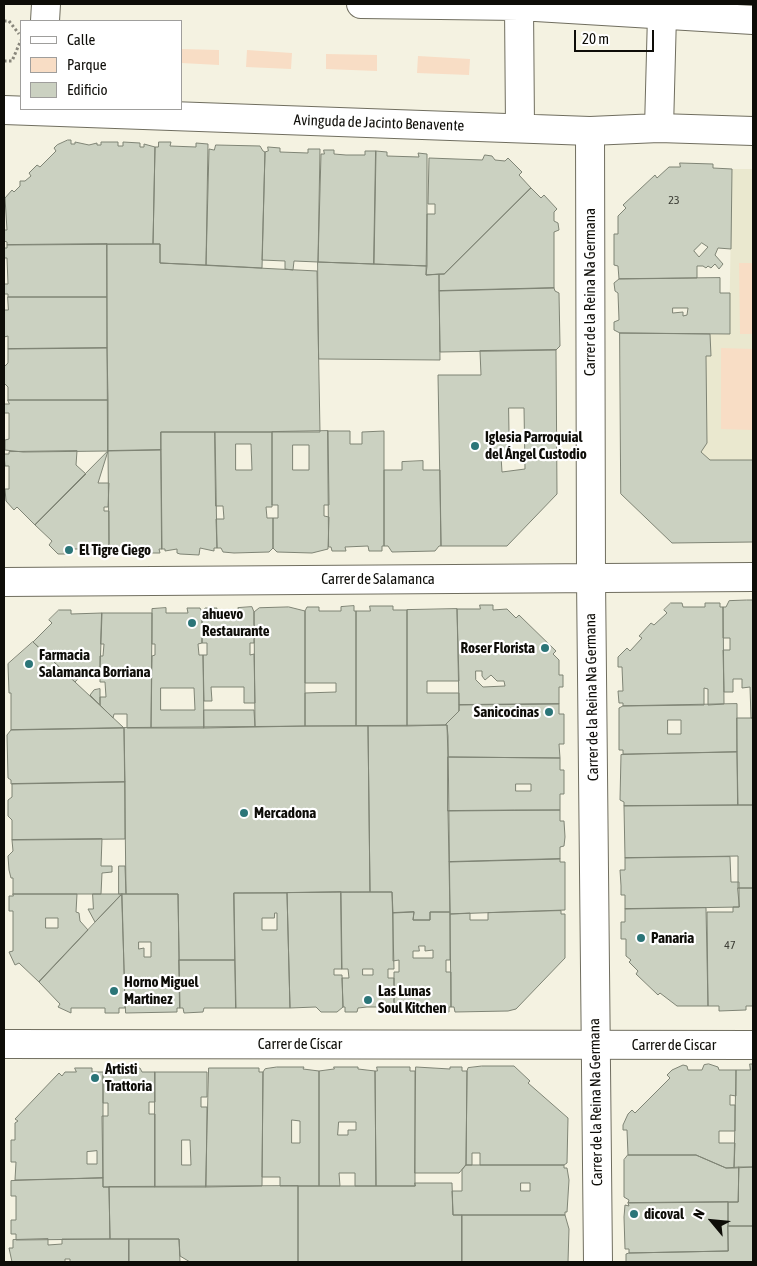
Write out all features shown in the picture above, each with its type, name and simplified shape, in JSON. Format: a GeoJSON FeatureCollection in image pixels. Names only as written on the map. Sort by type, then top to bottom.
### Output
{"type":"FeatureCollection","features":[{"type":"Feature","properties":{"kind":"street"},"geometry":{"type":"LineString","coordinates":[[45,20],[46,4]]}},
{"type":"Feature","properties":{"kind":"street"},"geometry":{"type":"LineString","coordinates":[[361,4],[519,6],[753,20]]}},
{"type":"Feature","properties":{"kind":"street"},"geometry":{"type":"LineString","coordinates":[[519,6],[520,128]]}},
{"type":"Feature","properties":{"kind":"street"},"geometry":{"type":"LineString","coordinates":[[659,128],[662,15]]}},
{"type":"Feature","properties":{"kind":"street","name":"Avinguda de Jacinto Benavente"},"geometry":{"type":"LineString","coordinates":[[4,110],[590,131],[659,128],[753,131]]}},
{"type":"Feature","properties":{"kind":"street","name":"Carrer de la Reina Na Germana"},"geometry":{"type":"LineString","coordinates":[[590,131],[591,578],[598,1262]]}},
{"type":"Feature","properties":{"kind":"street","name":"Carrer de Salamanca"},"geometry":{"type":"LineString","coordinates":[[4,582],[753,577]]}},
{"type":"Feature","properties":{"kind":"street","name":"Carrer de Císcar"},"geometry":{"type":"LineString","coordinates":[[4,1044],[595,1045]]}},
{"type":"Feature","properties":{"kind":"street","name":"Carrer de Ciscar"},"geometry":{"type":"LineString","coordinates":[[595,1045],[753,1045]]}},
{"type":"Feature","properties":{"kind":"path"},"geometry":{"type":"LineString","coordinates":[[4,21],[9,21],[20,35]]}},
{"type":"Feature","properties":{"kind":"path"},"geometry":{"type":"LineString","coordinates":[[4,61],[12,61],[20,42]]}},
{"type":"Feature","properties":{"kind":"shaded area"},"geometry":{"type":"Polygon","coordinates":[[[732,169],[753,169],[753,542],[672,543],[621,494],[620,333],[729,334],[732,169]]]}},
{"type":"Feature","properties":{"kind":"green space"},"geometry":{"type":"Polygon","coordinates":[[[182,49],[219,50],[219,65],[182,63],[182,49]]]}},
{"type":"Feature","properties":{"kind":"green space"},"geometry":{"type":"Polygon","coordinates":[[[247,50],[292,53],[291,69],[246,67],[247,50]]]}},
{"type":"Feature","properties":{"kind":"green space"},"geometry":{"type":"Polygon","coordinates":[[[326,54],[377,55],[377,71],[326,69],[326,54]]]}},
{"type":"Feature","properties":{"kind":"green space"},"geometry":{"type":"Polygon","coordinates":[[[418,56],[470,59],[469,75],[417,73],[418,56]]]}},
{"type":"Feature","properties":{"kind":"green space"},"geometry":{"type":"Polygon","coordinates":[[[739,263],[753,263],[753,334],[740,334],[739,263]]]}},
{"type":"Feature","properties":{"kind":"green space"},"geometry":{"type":"Polygon","coordinates":[[[721,348],[753,349],[753,430],[721,429],[721,348]]]}},
{"type":"Feature","properties":{"kind":"building"},"geometry":{"type":"Polygon","coordinates":[[[71,140],[71,144],[75,144],[75,142],[89,145],[97,143],[97,145],[101,145],[101,142],[118,142],[118,146],[123,146],[123,142],[140,143],[140,147],[144,147],[144,144],[155,147],[153,244],[7,245],[7,242],[4,241],[4,230],[7,230],[5,198],[12,190],[14,192],[20,186],[20,181],[25,181],[31,176],[29,173],[37,165],[40,167],[56,151],[54,148],[57,145],[71,140]]]}},
{"type":"Feature","properties":{"kind":"building"},"geometry":{"type":"Polygon","coordinates":[[[159,142],[171,142],[170,146],[196,147],[196,143],[208,144],[206,265],[160,263],[160,244],[153,244],[155,147],[158,147],[159,142]]]}},
{"type":"Feature","properties":{"kind":"building"},"geometry":{"type":"Polygon","coordinates":[[[216,145],[260,146],[265,152],[262,268],[206,265],[209,149],[214,150],[216,145]]]}},
{"type":"Feature","properties":{"kind":"building"},"geometry":{"type":"Polygon","coordinates":[[[268,147],[280,148],[280,152],[308,153],[308,149],[320,149],[318,262],[294,261],[293,270],[285,269],[285,261],[262,260],[265,152],[268,151],[268,147]]]}},
{"type":"Feature","properties":{"kind":"building"},"geometry":{"type":"Polygon","coordinates":[[[324,150],[334,150],[334,154],[346,155],[365,155],[365,151],[376,151],[374,264],[318,262],[321,154],[324,154],[324,150]]]}},
{"type":"Feature","properties":{"kind":"building"},"geometry":{"type":"Polygon","coordinates":[[[376,151],[387,152],[387,156],[419,157],[418,153],[427,154],[427,266],[374,264],[376,151]]]}},
{"type":"Feature","properties":{"kind":"building"},"geometry":{"type":"Polygon","coordinates":[[[485,155],[492,156],[495,160],[505,161],[508,158],[522,172],[519,175],[531,188],[444,274],[426,275],[427,214],[435,214],[435,204],[428,204],[429,158],[482,160],[485,155]]]}},
{"type":"Feature","properties":{"kind":"building"},"geometry":{"type":"Polygon","coordinates":[[[680,163],[713,164],[713,168],[732,169],[731,249],[718,248],[715,255],[723,264],[719,269],[715,264],[711,268],[708,266],[706,268],[697,266],[697,278],[619,279],[618,266],[614,265],[614,234],[618,234],[618,216],[626,208],[623,205],[655,175],[657,178],[669,167],[680,167],[680,163]],[[702,243],[694,251],[699,257],[708,247],[702,243]]]}},
{"type":"Feature","properties":{"kind":"building"},"geometry":{"type":"Polygon","coordinates":[[[531,188],[541,198],[544,195],[557,209],[554,212],[554,221],[558,223],[559,230],[554,232],[554,288],[439,291],[439,274],[444,274],[531,188]]]}},
{"type":"Feature","properties":{"kind":"building"},"geometry":{"type":"Polygon","coordinates":[[[107,244],[107,297],[8,297],[8,294],[4,294],[4,284],[8,284],[7,258],[4,258],[4,248],[7,248],[7,245],[107,244]]]}},
{"type":"Feature","properties":{"kind":"building"},"geometry":{"type":"Polygon","coordinates":[[[107,244],[160,244],[160,263],[317,271],[320,432],[161,432],[161,450],[108,451],[107,244]]]}},
{"type":"Feature","properties":{"kind":"building"},"geometry":{"type":"Polygon","coordinates":[[[318,262],[427,266],[426,275],[439,274],[440,360],[319,359],[318,262]]]}},
{"type":"Feature","properties":{"kind":"building"},"geometry":{"type":"Polygon","coordinates":[[[720,278],[720,293],[730,293],[730,334],[620,333],[614,330],[614,322],[619,320],[618,293],[615,291],[614,283],[619,279],[720,278]],[[673,308],[673,313],[683,312],[683,316],[687,315],[688,308],[673,308]]]}},
{"type":"Feature","properties":{"kind":"building"},"geometry":{"type":"Polygon","coordinates":[[[554,288],[559,293],[560,346],[556,350],[440,352],[439,291],[554,288]]]}},
{"type":"Feature","properties":{"kind":"building"},"geometry":{"type":"Polygon","coordinates":[[[8,297],[107,297],[107,348],[8,349],[8,336],[4,337],[4,310],[8,310],[8,297]]]}},
{"type":"Feature","properties":{"kind":"building"},"geometry":{"type":"Polygon","coordinates":[[[620,333],[710,334],[711,356],[706,356],[707,443],[701,452],[710,460],[753,460],[753,542],[672,543],[621,494],[620,333]]]}},
{"type":"Feature","properties":{"kind":"building"},"geometry":{"type":"Polygon","coordinates":[[[107,348],[108,400],[8,400],[8,387],[4,383],[4,367],[8,363],[8,349],[107,348]]]}},
{"type":"Feature","properties":{"kind":"building","name":"Iglesia Parroquial del Ángel Custodio"},"geometry":{"type":"Polygon","coordinates":[[[556,350],[557,494],[507,546],[441,546],[438,375],[481,375],[480,351],[556,350]],[[509,408],[509,456],[501,456],[502,472],[525,469],[524,408],[509,408]]]}},
{"type":"Feature","properties":{"kind":"building"},"geometry":{"type":"Polygon","coordinates":[[[8,400],[108,400],[108,451],[23,452],[5,450],[5,440],[9,439],[9,413],[4,413],[4,404],[9,404],[8,400]]]}},
{"type":"Feature","properties":{"kind":"building"},"geometry":{"type":"Polygon","coordinates":[[[328,431],[329,505],[324,505],[324,516],[329,517],[328,549],[312,553],[277,552],[273,548],[273,518],[278,518],[278,505],[272,505],[272,432],[328,431]],[[293,445],[293,470],[309,470],[309,445],[293,445]]]}},
{"type":"Feature","properties":{"kind":"building"},"geometry":{"type":"Polygon","coordinates":[[[328,431],[350,431],[350,444],[362,444],[362,432],[384,431],[384,546],[382,546],[382,551],[369,551],[368,546],[345,547],[346,551],[332,551],[331,547],[329,547],[328,431]]]}},
{"type":"Feature","properties":{"kind":"building"},"geometry":{"type":"Polygon","coordinates":[[[161,432],[215,432],[217,548],[214,548],[214,551],[200,548],[199,555],[180,554],[177,553],[177,549],[165,551],[165,549],[162,549],[161,432]]]}},
{"type":"Feature","properties":{"kind":"building"},"geometry":{"type":"Polygon","coordinates":[[[215,432],[272,432],[272,507],[266,507],[267,518],[273,518],[273,548],[269,552],[234,553],[223,552],[221,548],[217,548],[216,519],[224,519],[223,506],[216,506],[215,432]],[[236,444],[236,470],[252,470],[251,444],[236,444]]]}},
{"type":"Feature","properties":{"kind":"building"},"geometry":{"type":"Polygon","coordinates":[[[161,450],[162,549],[159,549],[160,553],[111,553],[111,549],[109,549],[108,451],[161,450]]]}},
{"type":"Feature","properties":{"kind":"building"},"geometry":{"type":"Polygon","coordinates":[[[77,451],[76,465],[86,474],[35,525],[17,507],[14,510],[6,501],[5,489],[9,489],[9,466],[5,466],[4,454],[9,454],[9,452],[77,451]]]}},
{"type":"Feature","properties":{"kind":"building"},"geometry":{"type":"Polygon","coordinates":[[[108,451],[98,483],[109,483],[108,507],[104,507],[104,511],[109,511],[109,549],[106,549],[106,554],[92,554],[92,549],[71,549],[71,554],[58,554],[49,545],[52,541],[35,525],[108,451]]]}},
{"type":"Feature","properties":{"kind":"building"},"geometry":{"type":"Polygon","coordinates":[[[423,461],[423,470],[440,470],[441,546],[435,551],[392,552],[388,546],[384,546],[384,470],[402,470],[402,462],[423,461]]]}},
{"type":"Feature","properties":{"kind":"building"},"geometry":{"type":"Polygon","coordinates":[[[753,600],[753,718],[751,718],[750,687],[742,688],[742,679],[733,679],[733,692],[724,692],[723,650],[730,650],[730,638],[723,638],[723,607],[726,607],[729,601],[753,600]]]}},
{"type":"Feature","properties":{"kind":"building"},"geometry":{"type":"Polygon","coordinates":[[[671,603],[682,603],[683,607],[705,607],[705,603],[720,603],[720,607],[723,607],[724,704],[708,705],[708,689],[704,688],[704,705],[623,706],[623,703],[619,703],[618,691],[623,691],[622,667],[618,667],[618,657],[627,648],[630,651],[642,638],[639,636],[651,623],[654,625],[667,613],[664,610],[671,603]]]}},
{"type":"Feature","properties":{"kind":"building"},"geometry":{"type":"Polygon","coordinates":[[[480,605],[493,605],[493,610],[507,609],[516,618],[519,615],[556,651],[553,654],[559,660],[559,675],[563,675],[563,687],[559,687],[559,704],[459,705],[457,609],[480,609],[480,605]],[[476,671],[476,680],[483,687],[505,686],[504,681],[497,681],[491,675],[485,680],[482,676],[482,671],[476,671]]]}},
{"type":"Feature","properties":{"kind":"building"},"geometry":{"type":"Polygon","coordinates":[[[354,606],[354,611],[356,611],[356,726],[305,726],[305,693],[336,692],[336,683],[305,683],[305,611],[307,607],[319,607],[319,611],[341,611],[341,607],[354,606]]]}},
{"type":"Feature","properties":{"kind":"building"},"geometry":{"type":"Polygon","coordinates":[[[370,606],[393,606],[393,610],[407,610],[407,726],[356,726],[356,611],[370,611],[370,606]]]}},
{"type":"Feature","properties":{"kind":"building"},"geometry":{"type":"Polygon","coordinates":[[[252,607],[254,612],[254,643],[250,643],[250,655],[254,654],[255,703],[244,703],[244,687],[211,687],[212,701],[204,701],[203,655],[207,655],[207,643],[202,643],[202,612],[204,612],[205,608],[217,608],[217,612],[239,612],[238,608],[252,607]]]}},
{"type":"Feature","properties":{"kind":"building"},"geometry":{"type":"Polygon","coordinates":[[[289,607],[305,611],[305,726],[255,727],[254,612],[259,608],[289,607]]]}},
{"type":"Feature","properties":{"kind":"building"},"geometry":{"type":"Polygon","coordinates":[[[166,608],[166,613],[188,613],[187,608],[200,608],[202,612],[202,643],[198,644],[199,655],[203,655],[204,728],[151,728],[152,656],[155,655],[155,644],[152,644],[152,609],[166,608]],[[161,688],[161,710],[195,710],[194,688],[161,688]]]}},
{"type":"Feature","properties":{"kind":"building"},"geometry":{"type":"Polygon","coordinates":[[[457,609],[459,681],[427,681],[427,693],[459,693],[459,711],[445,725],[407,726],[407,610],[457,609]]]}},
{"type":"Feature","properties":{"kind":"building"},"geometry":{"type":"Polygon","coordinates":[[[59,610],[71,610],[71,614],[102,613],[100,669],[87,669],[75,682],[33,642],[52,623],[49,620],[59,610]]]}},
{"type":"Feature","properties":{"kind":"building"},"geometry":{"type":"Polygon","coordinates":[[[102,613],[152,613],[151,728],[127,728],[127,714],[114,714],[113,718],[100,705],[100,697],[106,697],[105,682],[100,682],[100,656],[103,656],[104,644],[101,644],[102,613]]]}},
{"type":"Feature","properties":{"kind":"building"},"geometry":{"type":"Polygon","coordinates":[[[33,642],[124,728],[11,730],[11,693],[9,693],[8,664],[33,642]]]}},
{"type":"Feature","properties":{"kind":"building"},"geometry":{"type":"Polygon","coordinates":[[[100,689],[100,705],[90,695],[94,690],[100,689]]]}},
{"type":"Feature","properties":{"kind":"building"},"geometry":{"type":"Polygon","coordinates":[[[559,704],[559,714],[564,714],[564,744],[559,744],[560,758],[448,757],[447,725],[445,725],[459,711],[459,705],[559,704]]]}},
{"type":"Feature","properties":{"kind":"building"},"geometry":{"type":"Polygon","coordinates":[[[737,704],[737,752],[623,754],[623,750],[619,750],[619,708],[623,706],[737,704]],[[668,720],[668,734],[681,734],[681,720],[668,720]]]}},
{"type":"Feature","properties":{"kind":"building"},"geometry":{"type":"Polygon","coordinates":[[[204,710],[254,710],[255,727],[204,728],[204,710]]]}},
{"type":"Feature","properties":{"kind":"building"},"geometry":{"type":"Polygon","coordinates":[[[737,718],[753,718],[753,805],[738,805],[737,718]]]}},
{"type":"Feature","properties":{"kind":"building"},"geometry":{"type":"Polygon","coordinates":[[[447,725],[450,912],[430,912],[430,920],[413,920],[414,912],[393,913],[392,892],[370,892],[368,726],[447,725]]]}},
{"type":"Feature","properties":{"kind":"building"},"geometry":{"type":"Polygon","coordinates":[[[368,726],[370,892],[234,893],[235,960],[179,960],[178,894],[126,894],[124,728],[368,726]]]}},
{"type":"Feature","properties":{"kind":"building"},"geometry":{"type":"Polygon","coordinates":[[[124,728],[125,782],[11,784],[11,780],[8,778],[7,735],[11,730],[124,728]]]}},
{"type":"Feature","properties":{"kind":"building"},"geometry":{"type":"Polygon","coordinates":[[[737,752],[738,805],[624,806],[624,802],[620,800],[621,755],[737,752]]]}},
{"type":"Feature","properties":{"kind":"building"},"geometry":{"type":"Polygon","coordinates":[[[448,757],[560,758],[560,770],[564,770],[564,794],[560,794],[560,810],[448,811],[448,757]],[[516,784],[516,791],[531,791],[531,784],[516,784]]]}},
{"type":"Feature","properties":{"kind":"building"},"geometry":{"type":"Polygon","coordinates":[[[125,782],[125,839],[12,840],[12,820],[8,816],[8,800],[12,797],[12,784],[125,782]]]}},
{"type":"Feature","properties":{"kind":"building"},"geometry":{"type":"Polygon","coordinates":[[[753,805],[753,888],[738,888],[738,856],[625,858],[624,806],[753,805]]]}},
{"type":"Feature","properties":{"kind":"building"},"geometry":{"type":"Polygon","coordinates":[[[560,810],[560,821],[564,821],[565,837],[564,846],[560,847],[560,859],[449,862],[448,811],[560,810]]]}},
{"type":"Feature","properties":{"kind":"building"},"geometry":{"type":"Polygon","coordinates":[[[102,839],[101,866],[112,866],[112,872],[102,873],[101,894],[13,894],[13,878],[11,878],[9,870],[8,856],[13,851],[12,840],[102,839]]]}},
{"type":"Feature","properties":{"kind":"building"},"geometry":{"type":"Polygon","coordinates":[[[730,857],[731,882],[739,882],[739,907],[625,909],[625,895],[621,895],[620,870],[625,870],[625,858],[730,857]]]}},
{"type":"Feature","properties":{"kind":"building"},"geometry":{"type":"Polygon","coordinates":[[[560,859],[560,862],[565,862],[565,910],[450,914],[449,862],[560,859]]]}},
{"type":"Feature","properties":{"kind":"building"},"geometry":{"type":"Polygon","coordinates":[[[119,866],[125,866],[126,894],[119,894],[119,866]]]}},
{"type":"Feature","properties":{"kind":"building"},"geometry":{"type":"Polygon","coordinates":[[[738,888],[753,888],[753,1006],[746,1006],[746,1010],[719,1011],[719,1006],[708,1006],[707,912],[733,912],[733,907],[739,907],[738,888]]]}},
{"type":"Feature","properties":{"kind":"building"},"geometry":{"type":"Polygon","coordinates":[[[341,892],[392,892],[394,969],[388,969],[388,978],[394,978],[394,1007],[391,1007],[392,1011],[380,1012],[380,1007],[367,1007],[358,1008],[357,1012],[345,1012],[345,1007],[343,1007],[342,978],[349,978],[348,969],[342,969],[341,892]],[[363,969],[363,975],[373,975],[373,969],[363,969]]]}},
{"type":"Feature","properties":{"kind":"building"},"geometry":{"type":"Polygon","coordinates":[[[341,892],[342,969],[334,969],[334,975],[342,975],[343,1007],[337,1012],[321,1012],[316,1007],[290,1008],[287,893],[341,892]]]}},
{"type":"Feature","properties":{"kind":"building"},"geometry":{"type":"Polygon","coordinates":[[[234,893],[287,893],[290,1008],[236,1008],[234,893]],[[275,913],[274,918],[262,918],[262,930],[277,930],[277,913],[275,913]]]}},
{"type":"Feature","properties":{"kind":"building"},"geometry":{"type":"Polygon","coordinates":[[[13,894],[77,894],[76,912],[79,913],[80,921],[88,930],[39,982],[19,963],[15,965],[9,952],[13,951],[13,911],[9,911],[9,896],[13,896],[13,894]],[[46,918],[46,928],[58,928],[58,918],[46,918]]]}},
{"type":"Feature","properties":{"kind":"building"},"geometry":{"type":"Polygon","coordinates":[[[93,894],[122,894],[95,922],[88,909],[93,909],[93,894]]]}},
{"type":"Feature","properties":{"kind":"building"},"geometry":{"type":"Polygon","coordinates":[[[122,894],[178,894],[180,1008],[177,1008],[177,1012],[126,1013],[122,894]],[[139,942],[139,949],[144,948],[144,957],[151,957],[151,942],[139,942]]]}},
{"type":"Feature","properties":{"kind":"building"},"geometry":{"type":"Polygon","coordinates":[[[122,894],[125,1008],[119,1008],[119,1013],[105,1013],[105,1008],[71,1008],[71,1013],[58,1007],[60,1004],[39,982],[122,894]]]}},
{"type":"Feature","properties":{"kind":"building"},"geometry":{"type":"Polygon","coordinates":[[[706,908],[708,1006],[677,1006],[660,993],[658,995],[636,974],[638,971],[626,956],[626,939],[621,939],[621,922],[625,922],[625,909],[706,908]]]}},
{"type":"Feature","properties":{"kind":"building"},"geometry":{"type":"Polygon","coordinates":[[[561,911],[561,914],[565,914],[565,958],[516,1009],[508,1011],[455,1012],[454,1007],[451,1007],[450,914],[470,913],[470,920],[488,920],[488,913],[561,911]]]}},
{"type":"Feature","properties":{"kind":"building"},"geometry":{"type":"Polygon","coordinates":[[[414,912],[413,920],[430,920],[430,912],[450,912],[450,960],[446,960],[446,972],[451,972],[451,1007],[449,1007],[449,1012],[435,1011],[435,1007],[412,1007],[412,1012],[397,1011],[397,1007],[394,1007],[394,972],[399,972],[399,960],[393,961],[393,913],[414,912]],[[419,946],[419,951],[413,951],[413,958],[433,958],[433,950],[425,951],[425,946],[419,946]]]}},
{"type":"Feature","properties":{"kind":"building"},"geometry":{"type":"Polygon","coordinates":[[[179,960],[235,960],[236,1008],[204,1008],[203,1012],[184,1013],[183,1008],[180,1008],[179,960]]]}},
{"type":"Feature","properties":{"kind":"building"},"geometry":{"type":"Polygon","coordinates":[[[709,1064],[718,1067],[719,1070],[736,1070],[736,1096],[730,1095],[730,1105],[735,1105],[735,1131],[719,1131],[719,1143],[735,1143],[734,1168],[726,1168],[696,1155],[628,1155],[627,1130],[623,1130],[623,1125],[628,1114],[632,1110],[635,1113],[670,1078],[667,1075],[672,1070],[683,1065],[687,1066],[688,1070],[702,1070],[704,1065],[709,1064]]]}},
{"type":"Feature","properties":{"kind":"building"},"geometry":{"type":"Polygon","coordinates":[[[750,1064],[753,1064],[753,1167],[734,1168],[736,1070],[750,1070],[750,1064]]]}},
{"type":"Feature","properties":{"kind":"building"},"geometry":{"type":"Polygon","coordinates":[[[514,1066],[530,1081],[528,1083],[568,1118],[567,1163],[564,1165],[480,1165],[480,1153],[472,1153],[472,1165],[466,1165],[467,1071],[468,1068],[514,1066]]]}},
{"type":"Feature","properties":{"kind":"building"},"geometry":{"type":"Polygon","coordinates":[[[304,1067],[303,1069],[319,1071],[319,1186],[280,1186],[280,1177],[262,1177],[263,1072],[265,1069],[304,1067]],[[292,1120],[292,1143],[300,1143],[300,1121],[292,1120]]]}},
{"type":"Feature","properties":{"kind":"building"},"geometry":{"type":"Polygon","coordinates":[[[334,1067],[358,1067],[358,1069],[375,1071],[376,1186],[355,1186],[355,1173],[339,1173],[340,1186],[319,1186],[319,1071],[334,1069],[334,1067]],[[339,1122],[338,1135],[348,1135],[348,1130],[356,1130],[356,1122],[339,1122]]]}},
{"type":"Feature","properties":{"kind":"building"},"geometry":{"type":"Polygon","coordinates":[[[377,1067],[410,1067],[410,1071],[415,1071],[415,1186],[376,1186],[375,1071],[377,1071],[377,1067]]]}},
{"type":"Feature","properties":{"kind":"building"},"geometry":{"type":"Polygon","coordinates":[[[416,1067],[450,1069],[450,1067],[462,1067],[462,1071],[467,1071],[466,1165],[459,1173],[415,1173],[416,1067]]]}},
{"type":"Feature","properties":{"kind":"building"},"geometry":{"type":"Polygon","coordinates":[[[75,1068],[92,1068],[92,1072],[103,1072],[103,1178],[15,1180],[16,1162],[11,1162],[11,1140],[15,1140],[15,1123],[18,1121],[15,1119],[59,1073],[62,1076],[65,1072],[76,1072],[75,1068]],[[97,1151],[87,1152],[87,1164],[97,1164],[97,1151]]]}},
{"type":"Feature","properties":{"kind":"building"},"geometry":{"type":"Polygon","coordinates":[[[116,1068],[140,1068],[142,1072],[155,1072],[155,1102],[149,1102],[149,1114],[155,1114],[155,1187],[103,1187],[102,1116],[108,1116],[108,1103],[103,1103],[103,1072],[113,1072],[116,1068]]]}},
{"type":"Feature","properties":{"kind":"building"},"geometry":{"type":"Polygon","coordinates":[[[209,1068],[259,1068],[259,1072],[263,1072],[262,1186],[206,1187],[209,1068]]]}},
{"type":"Feature","properties":{"kind":"building"},"geometry":{"type":"Polygon","coordinates":[[[155,1072],[207,1072],[207,1097],[201,1097],[201,1107],[207,1107],[206,1187],[155,1187],[155,1072]],[[182,1140],[182,1165],[191,1165],[190,1140],[182,1140]]]}},
{"type":"Feature","properties":{"kind":"building"},"geometry":{"type":"Polygon","coordinates":[[[628,1155],[696,1155],[726,1168],[739,1167],[738,1202],[628,1203],[629,1200],[624,1197],[624,1160],[628,1155]]]}},
{"type":"Feature","properties":{"kind":"building"},"geometry":{"type":"Polygon","coordinates":[[[466,1165],[564,1165],[564,1168],[567,1168],[569,1180],[567,1212],[565,1212],[565,1215],[453,1215],[452,1191],[462,1191],[462,1170],[466,1165]],[[521,1183],[521,1191],[530,1191],[530,1183],[521,1183]]]}},
{"type":"Feature","properties":{"kind":"building"},"geometry":{"type":"Polygon","coordinates":[[[739,1167],[753,1167],[753,1226],[728,1226],[728,1202],[738,1202],[739,1167]]]}},
{"type":"Feature","properties":{"kind":"building"},"geometry":{"type":"Polygon","coordinates":[[[103,1178],[103,1187],[109,1187],[110,1239],[16,1240],[16,1234],[11,1234],[11,1220],[16,1220],[16,1196],[11,1196],[11,1181],[103,1178]]]}},
{"type":"Feature","properties":{"kind":"building"},"geometry":{"type":"Polygon","coordinates":[[[415,1183],[452,1183],[453,1215],[462,1215],[462,1262],[298,1262],[298,1186],[415,1186],[415,1183]]]}},
{"type":"Feature","properties":{"kind":"building"},"geometry":{"type":"Polygon","coordinates":[[[298,1186],[298,1262],[190,1262],[180,1256],[179,1239],[110,1239],[109,1187],[298,1186]]]}},
{"type":"Feature","properties":{"kind":"building"},"geometry":{"type":"Polygon","coordinates":[[[728,1202],[728,1251],[629,1253],[629,1249],[625,1249],[624,1217],[625,1205],[629,1206],[628,1203],[728,1202]]]}},
{"type":"Feature","properties":{"kind":"building"},"geometry":{"type":"Polygon","coordinates":[[[462,1215],[565,1215],[569,1229],[568,1262],[462,1262],[462,1215]]]}},
{"type":"Feature","properties":{"kind":"building"},"geometry":{"type":"Polygon","coordinates":[[[728,1226],[753,1226],[753,1262],[626,1262],[626,1254],[629,1253],[728,1251],[728,1226]]]}},
{"type":"Feature","properties":{"kind":"building"},"geometry":{"type":"Polygon","coordinates":[[[48,1239],[48,1245],[62,1244],[62,1239],[129,1239],[129,1262],[70,1262],[70,1259],[65,1259],[65,1262],[12,1262],[9,1248],[13,1248],[13,1240],[48,1239]]]}},
{"type":"Feature","properties":{"kind":"building"},"geometry":{"type":"Polygon","coordinates":[[[129,1239],[179,1239],[180,1262],[129,1262],[129,1239]]]}},
{"type":"Feature","properties":{"kind":"place","name":"Iglesia Parroquial del Ángel Custodio"},"geometry":{"type":"Point","coordinates":[475,446]}},
{"type":"Feature","properties":{"kind":"place","name":"El Tigre Ciego"},"geometry":{"type":"Point","coordinates":[69,550]}},
{"type":"Feature","properties":{"kind":"place","name":"ahuevo Restaurante"},"geometry":{"type":"Point","coordinates":[192,623]}},
{"type":"Feature","properties":{"kind":"place","name":"Roser Florista"},"geometry":{"type":"Point","coordinates":[545,648]}},
{"type":"Feature","properties":{"kind":"place","name":"Farmacia Salamanca Borriana"},"geometry":{"type":"Point","coordinates":[29,664]}},
{"type":"Feature","properties":{"kind":"place","name":"Sanicocinas"},"geometry":{"type":"Point","coordinates":[549,712]}},
{"type":"Feature","properties":{"kind":"place","name":"Mercadona"},"geometry":{"type":"Point","coordinates":[244,813]}},
{"type":"Feature","properties":{"kind":"place","name":"Panaria"},"geometry":{"type":"Point","coordinates":[641,938]}},
{"type":"Feature","properties":{"kind":"place","name":"Horno Miguel Martinez"},"geometry":{"type":"Point","coordinates":[114,991]}},
{"type":"Feature","properties":{"kind":"place","name":"Las Lunas Soul Kitchen"},"geometry":{"type":"Point","coordinates":[368,1000]}},
{"type":"Feature","properties":{"kind":"place","name":"Artisti Trattoria"},"geometry":{"type":"Point","coordinates":[95,1078]}},
{"type":"Feature","properties":{"kind":"place","name":"dicoval"},"geometry":{"type":"Point","coordinates":[634,1214]}}]}
